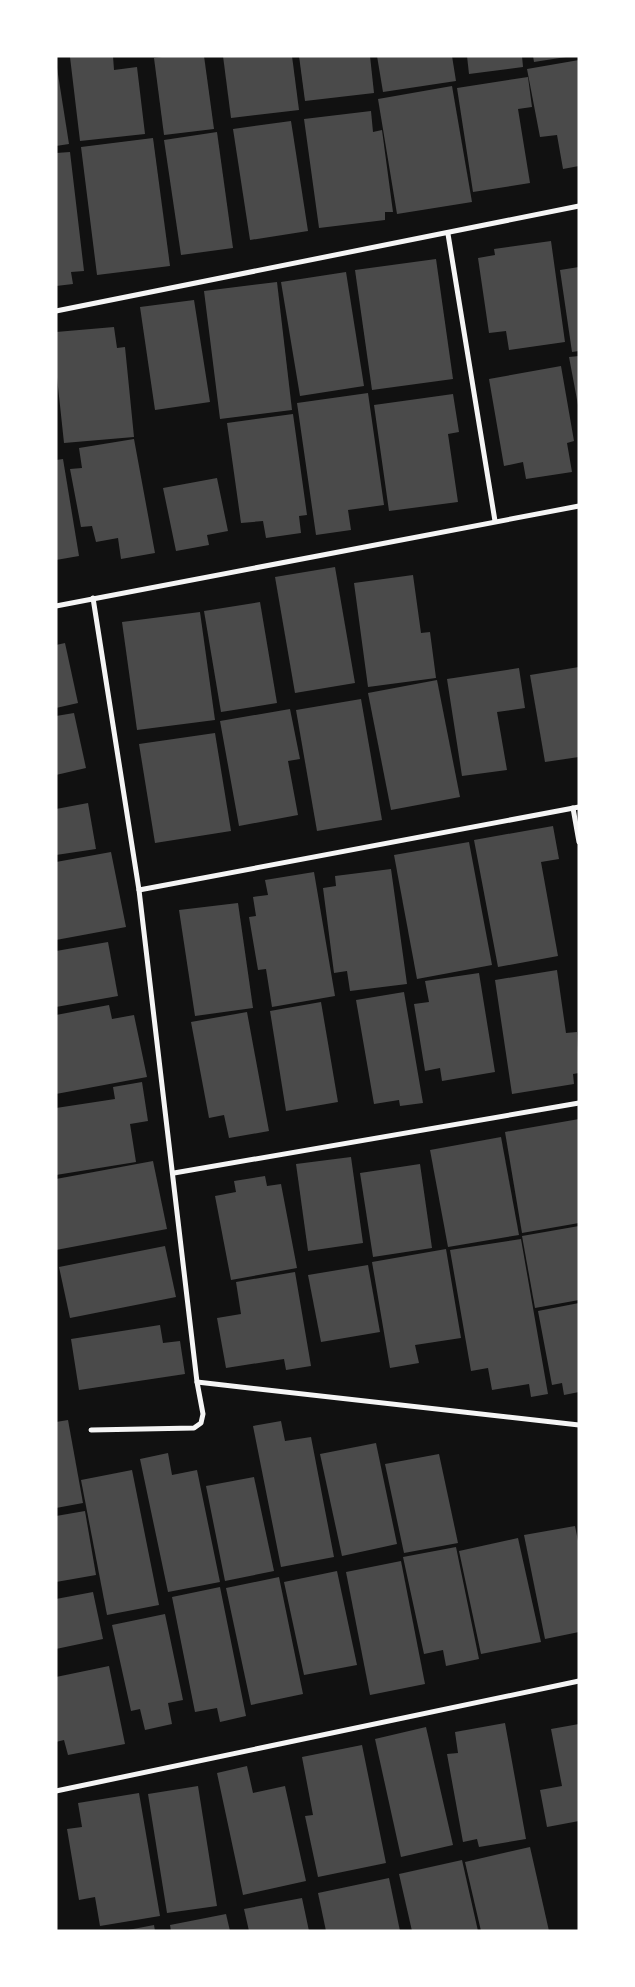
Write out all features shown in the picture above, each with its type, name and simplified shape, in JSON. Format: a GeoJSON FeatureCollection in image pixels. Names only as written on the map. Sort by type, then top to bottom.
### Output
{"type":"FeatureCollection","features":[{"type":"Feature","properties":{"kind":"street"},"geometry":{"type":"LineString","coordinates":[[56,311],[448,234],[579,206]]}},
{"type":"Feature","properties":{"kind":"street"},"geometry":{"type":"LineString","coordinates":[[448,234],[496,521]]}},
{"type":"Feature","properties":{"kind":"street"},"geometry":{"type":"LineString","coordinates":[[56,606],[579,506]]}},
{"type":"Feature","properties":{"kind":"street"},"geometry":{"type":"LineString","coordinates":[[91,1430],[194,1428],[201,1423],[203,1414],[197,1382],[174,1173],[139,890],[93,598]]}},
{"type":"Feature","properties":{"kind":"street"},"geometry":{"type":"LineString","coordinates":[[139,890],[576,808],[579,842]]}},
{"type":"Feature","properties":{"kind":"street"},"geometry":{"type":"LineString","coordinates":[[174,1173],[579,1103]]}},
{"type":"Feature","properties":{"kind":"street"},"geometry":{"type":"LineString","coordinates":[[197,1382],[579,1424]]}},
{"type":"Feature","properties":{"kind":"street"},"geometry":{"type":"LineString","coordinates":[[56,1791],[579,1681]]}},
{"type":"Feature","properties":{"kind":"building"},"geometry":{"type":"Polygon","coordinates":[[[113,56],[114,70],[137,67],[145,134],[80,141],[70,57],[113,56]]]}},
{"type":"Feature","properties":{"kind":"building"},"geometry":{"type":"Polygon","coordinates":[[[204,56],[214,129],[164,135],[154,58],[204,56]]]}},
{"type":"Feature","properties":{"kind":"building"},"geometry":{"type":"Polygon","coordinates":[[[223,56],[292,56],[299,110],[231,118],[223,56]]]}},
{"type":"Feature","properties":{"kind":"building"},"geometry":{"type":"Polygon","coordinates":[[[299,56],[370,56],[374,93],[305,101],[299,56]]]}},
{"type":"Feature","properties":{"kind":"building"},"geometry":{"type":"Polygon","coordinates":[[[377,56],[452,56],[456,81],[383,92],[377,56]]]}},
{"type":"Feature","properties":{"kind":"building"},"geometry":{"type":"Polygon","coordinates":[[[467,56],[522,56],[523,67],[469,74],[467,56]]]}},
{"type":"Feature","properties":{"kind":"building"},"geometry":{"type":"Polygon","coordinates":[[[533,56],[565,56],[566,57],[534,62],[533,56]]]}},
{"type":"Feature","properties":{"kind":"building"},"geometry":{"type":"Polygon","coordinates":[[[579,60],[579,166],[563,169],[557,135],[540,137],[527,69],[579,60]]]}},
{"type":"Feature","properties":{"kind":"building"},"geometry":{"type":"Polygon","coordinates":[[[56,69],[69,144],[56,146],[56,69]]]}},
{"type":"Feature","properties":{"kind":"building"},"geometry":{"type":"Polygon","coordinates":[[[528,77],[532,107],[518,109],[530,183],[473,192],[457,88],[528,77]]]}},
{"type":"Feature","properties":{"kind":"building"},"geometry":{"type":"Polygon","coordinates":[[[452,86],[472,202],[397,214],[378,99],[452,86]]]}},
{"type":"Feature","properties":{"kind":"building"},"geometry":{"type":"Polygon","coordinates":[[[371,111],[373,132],[382,130],[393,212],[385,212],[385,220],[319,228],[304,119],[371,111]]]}},
{"type":"Feature","properties":{"kind":"building"},"geometry":{"type":"Polygon","coordinates":[[[291,121],[308,231],[250,240],[233,129],[291,121]]]}},
{"type":"Feature","properties":{"kind":"building"},"geometry":{"type":"Polygon","coordinates":[[[217,132],[233,248],[181,255],[164,140],[217,132]]]}},
{"type":"Feature","properties":{"kind":"building"},"geometry":{"type":"Polygon","coordinates":[[[153,138],[170,266],[97,275],[81,147],[153,138]]]}},
{"type":"Feature","properties":{"kind":"building"},"geometry":{"type":"Polygon","coordinates":[[[70,152],[84,271],[71,272],[73,284],[56,286],[56,153],[70,152]]]}},
{"type":"Feature","properties":{"kind":"building"},"geometry":{"type":"Polygon","coordinates":[[[551,241],[565,342],[509,350],[506,331],[489,333],[478,258],[495,255],[494,249],[551,241]]]}},
{"type":"Feature","properties":{"kind":"building"},"geometry":{"type":"Polygon","coordinates":[[[436,259],[453,379],[372,390],[355,270],[436,259]]]}},
{"type":"Feature","properties":{"kind":"building"},"geometry":{"type":"Polygon","coordinates":[[[579,267],[579,351],[572,352],[560,270],[579,267]]]}},
{"type":"Feature","properties":{"kind":"building"},"geometry":{"type":"Polygon","coordinates":[[[346,272],[364,386],[300,396],[281,282],[346,272]]]}},
{"type":"Feature","properties":{"kind":"building"},"geometry":{"type":"Polygon","coordinates":[[[277,282],[292,410],[220,419],[204,291],[277,282]]]}},
{"type":"Feature","properties":{"kind":"building"},"geometry":{"type":"Polygon","coordinates":[[[194,300],[210,402],[155,410],[140,307],[194,300]]]}},
{"type":"Feature","properties":{"kind":"building"},"geometry":{"type":"Polygon","coordinates":[[[114,327],[117,348],[125,347],[134,437],[64,443],[56,368],[56,332],[114,327]]]}},
{"type":"Feature","properties":{"kind":"building"},"geometry":{"type":"Polygon","coordinates":[[[579,356],[579,405],[578,405],[569,357],[579,356]]]}},
{"type":"Feature","properties":{"kind":"building"},"geometry":{"type":"Polygon","coordinates":[[[561,366],[574,441],[567,443],[572,472],[526,479],[523,462],[504,466],[489,379],[561,366]]]}},
{"type":"Feature","properties":{"kind":"building"},"geometry":{"type":"Polygon","coordinates":[[[368,393],[384,505],[348,510],[351,530],[316,535],[297,403],[368,393]]]}},
{"type":"Feature","properties":{"kind":"building"},"geometry":{"type":"Polygon","coordinates":[[[453,394],[459,432],[448,434],[458,502],[389,511],[374,405],[453,394]]]}},
{"type":"Feature","properties":{"kind":"building"},"geometry":{"type":"Polygon","coordinates":[[[293,414],[307,515],[299,516],[301,533],[266,538],[263,521],[241,523],[227,423],[293,414]]]}},
{"type":"Feature","properties":{"kind":"building"},"geometry":{"type":"Polygon","coordinates":[[[134,439],[155,553],[121,559],[118,538],[96,542],[92,526],[81,527],[70,469],[82,468],[79,448],[134,439]]]}},
{"type":"Feature","properties":{"kind":"building"},"geometry":{"type":"Polygon","coordinates":[[[63,459],[79,556],[56,560],[56,460],[63,459]]]}},
{"type":"Feature","properties":{"kind":"building"},"geometry":{"type":"Polygon","coordinates":[[[217,478],[228,531],[207,535],[209,545],[176,551],[163,488],[217,478]]]}},
{"type":"Feature","properties":{"kind":"building"},"geometry":{"type":"Polygon","coordinates":[[[335,567],[355,683],[295,693],[275,577],[335,567]]]}},
{"type":"Feature","properties":{"kind":"building"},"geometry":{"type":"Polygon","coordinates":[[[413,575],[421,633],[430,632],[436,678],[368,687],[354,583],[413,575]]]}},
{"type":"Feature","properties":{"kind":"building"},"geometry":{"type":"Polygon","coordinates":[[[260,602],[277,703],[221,712],[204,611],[260,602]]]}},
{"type":"Feature","properties":{"kind":"building"},"geometry":{"type":"Polygon","coordinates":[[[200,612],[215,720],[137,730],[122,622],[200,612]]]}},
{"type":"Feature","properties":{"kind":"building"},"geometry":{"type":"Polygon","coordinates":[[[65,643],[78,703],[56,708],[56,645],[65,643]]]}},
{"type":"Feature","properties":{"kind":"building"},"geometry":{"type":"Polygon","coordinates":[[[579,667],[579,757],[545,762],[530,675],[579,667]]]}},
{"type":"Feature","properties":{"kind":"building"},"geometry":{"type":"Polygon","coordinates":[[[519,668],[525,708],[497,712],[507,770],[462,776],[447,679],[519,668]]]}},
{"type":"Feature","properties":{"kind":"building"},"geometry":{"type":"Polygon","coordinates":[[[437,680],[460,797],[391,810],[368,693],[437,680]]]}},
{"type":"Feature","properties":{"kind":"building"},"geometry":{"type":"Polygon","coordinates":[[[361,699],[382,820],[317,831],[296,710],[361,699]]]}},
{"type":"Feature","properties":{"kind":"building"},"geometry":{"type":"Polygon","coordinates":[[[290,709],[300,759],[288,761],[298,815],[239,826],[220,721],[290,709]]]}},
{"type":"Feature","properties":{"kind":"building"},"geometry":{"type":"Polygon","coordinates":[[[74,713],[86,768],[56,775],[56,716],[74,713]]]}},
{"type":"Feature","properties":{"kind":"building"},"geometry":{"type":"Polygon","coordinates":[[[215,733],[231,831],[155,843],[139,744],[215,733]]]}},
{"type":"Feature","properties":{"kind":"building"},"geometry":{"type":"Polygon","coordinates":[[[88,803],[96,849],[56,855],[56,809],[88,803]]]}},
{"type":"Feature","properties":{"kind":"building"},"geometry":{"type":"Polygon","coordinates":[[[553,826],[559,859],[541,862],[558,956],[498,967],[474,840],[553,826]]]}},
{"type":"Feature","properties":{"kind":"building"},"geometry":{"type":"Polygon","coordinates":[[[469,842],[492,965],[417,979],[394,855],[469,842]]]}},
{"type":"Feature","properties":{"kind":"building"},"geometry":{"type":"Polygon","coordinates":[[[111,852],[126,927],[56,940],[56,862],[111,852]]]}},
{"type":"Feature","properties":{"kind":"building"},"geometry":{"type":"Polygon","coordinates":[[[391,869],[407,984],[350,991],[347,971],[334,973],[323,888],[336,886],[335,876],[391,869]]]}},
{"type":"Feature","properties":{"kind":"building"},"geometry":{"type":"Polygon","coordinates":[[[314,872],[335,996],[272,1007],[266,969],[258,970],[249,917],[256,916],[253,897],[268,895],[265,880],[314,872]]]}},
{"type":"Feature","properties":{"kind":"building"},"geometry":{"type":"Polygon","coordinates":[[[238,903],[253,1008],[195,1016],[179,910],[238,903]]]}},
{"type":"Feature","properties":{"kind":"building"},"geometry":{"type":"Polygon","coordinates":[[[108,942],[118,996],[56,1007],[56,951],[108,942]]]}},
{"type":"Feature","properties":{"kind":"building"},"geometry":{"type":"Polygon","coordinates":[[[557,970],[566,1033],[577,1032],[579,1073],[573,1074],[574,1084],[512,1094],[495,980],[557,970]]]}},
{"type":"Feature","properties":{"kind":"building"},"geometry":{"type":"Polygon","coordinates":[[[479,973],[495,1072],[442,1081],[440,1068],[425,1071],[414,1004],[429,1002],[425,981],[479,973]]]}},
{"type":"Feature","properties":{"kind":"building"},"geometry":{"type":"Polygon","coordinates":[[[404,992],[423,1103],[400,1106],[399,1100],[374,1104],[356,1000],[404,992]]]}},
{"type":"Feature","properties":{"kind":"building"},"geometry":{"type":"Polygon","coordinates":[[[321,1002],[338,1102],[286,1111],[270,1011],[321,1002]]]}},
{"type":"Feature","properties":{"kind":"building"},"geometry":{"type":"Polygon","coordinates":[[[109,1005],[112,1019],[134,1015],[147,1077],[56,1094],[56,1015],[109,1005]]]}},
{"type":"Feature","properties":{"kind":"building"},"geometry":{"type":"Polygon","coordinates":[[[247,1012],[269,1131],[229,1138],[224,1115],[209,1118],[191,1022],[247,1012]]]}},
{"type":"Feature","properties":{"kind":"building"},"geometry":{"type":"Polygon","coordinates":[[[142,1082],[148,1121],[130,1124],[136,1162],[56,1175],[56,1108],[115,1099],[113,1087],[142,1082]]]}},
{"type":"Feature","properties":{"kind":"building"},"geometry":{"type":"Polygon","coordinates":[[[579,1119],[579,1223],[522,1233],[505,1132],[579,1119]]]}},
{"type":"Feature","properties":{"kind":"building"},"geometry":{"type":"Polygon","coordinates":[[[501,1137],[519,1235],[448,1247],[430,1150],[501,1137]]]}},
{"type":"Feature","properties":{"kind":"building"},"geometry":{"type":"Polygon","coordinates":[[[351,1157],[363,1243],[308,1251],[296,1164],[351,1157]]]}},
{"type":"Feature","properties":{"kind":"building"},"geometry":{"type":"Polygon","coordinates":[[[153,1161],[167,1229],[56,1250],[56,1179],[153,1161]]]}},
{"type":"Feature","properties":{"kind":"building"},"geometry":{"type":"Polygon","coordinates":[[[420,1164],[432,1248],[373,1257],[360,1173],[420,1164]]]}},
{"type":"Feature","properties":{"kind":"building"},"geometry":{"type":"Polygon","coordinates":[[[265,1176],[267,1186],[281,1184],[297,1268],[231,1280],[215,1196],[236,1192],[234,1181],[265,1176]]]}},
{"type":"Feature","properties":{"kind":"building"},"geometry":{"type":"Polygon","coordinates":[[[579,1226],[579,1300],[535,1308],[522,1236],[579,1226]]]}},
{"type":"Feature","properties":{"kind":"building"},"geometry":{"type":"Polygon","coordinates":[[[521,1239],[548,1394],[531,1397],[529,1384],[492,1390],[488,1368],[471,1371],[450,1250],[521,1239]]]}},
{"type":"Feature","properties":{"kind":"building"},"geometry":{"type":"Polygon","coordinates":[[[165,1246],[176,1297],[70,1318],[59,1267],[165,1246]]]}},
{"type":"Feature","properties":{"kind":"building"},"geometry":{"type":"Polygon","coordinates":[[[446,1249],[461,1338],[415,1345],[419,1363],[390,1368],[372,1262],[446,1249]]]}},
{"type":"Feature","properties":{"kind":"building"},"geometry":{"type":"Polygon","coordinates":[[[368,1265],[380,1332],[321,1342],[308,1275],[368,1265]]]}},
{"type":"Feature","properties":{"kind":"building"},"geometry":{"type":"Polygon","coordinates":[[[295,1272],[311,1366],[286,1370],[284,1359],[226,1368],[217,1318],[241,1314],[236,1282],[295,1272]]]}},
{"type":"Feature","properties":{"kind":"building"},"geometry":{"type":"Polygon","coordinates":[[[579,1303],[579,1392],[564,1395],[562,1383],[552,1385],[538,1311],[579,1303]]]}},
{"type":"Feature","properties":{"kind":"building"},"geometry":{"type":"Polygon","coordinates":[[[160,1325],[163,1343],[180,1341],[185,1374],[79,1390],[71,1339],[160,1325]]]}},
{"type":"Feature","properties":{"kind":"building"},"geometry":{"type":"Polygon","coordinates":[[[68,1420],[83,1503],[56,1508],[56,1422],[68,1420]]]}},
{"type":"Feature","properties":{"kind":"building"},"geometry":{"type":"Polygon","coordinates":[[[281,1421],[285,1441],[311,1437],[334,1557],[281,1567],[253,1426],[281,1421]]]}},
{"type":"Feature","properties":{"kind":"building"},"geometry":{"type":"Polygon","coordinates":[[[376,1443],[397,1544],[342,1556],[320,1454],[376,1443]]]}},
{"type":"Feature","properties":{"kind":"building"},"geometry":{"type":"Polygon","coordinates":[[[168,1453],[172,1475],[197,1470],[220,1582],[168,1592],[140,1459],[168,1453]]]}},
{"type":"Feature","properties":{"kind":"building"},"geometry":{"type":"Polygon","coordinates":[[[439,1454],[458,1543],[404,1553],[385,1464],[439,1454]]]}},
{"type":"Feature","properties":{"kind":"building"},"geometry":{"type":"Polygon","coordinates":[[[132,1470],[159,1605],[107,1615],[81,1480],[132,1470]]]}},
{"type":"Feature","properties":{"kind":"building"},"geometry":{"type":"Polygon","coordinates":[[[254,1477],[274,1571],[225,1581],[206,1486],[254,1477]]]}},
{"type":"Feature","properties":{"kind":"building"},"geometry":{"type":"Polygon","coordinates":[[[85,1511],[96,1575],[56,1582],[56,1516],[85,1511]]]}},
{"type":"Feature","properties":{"kind":"building"},"geometry":{"type":"Polygon","coordinates":[[[575,1526],[579,1546],[579,1632],[545,1639],[524,1535],[575,1526]]]}},
{"type":"Feature","properties":{"kind":"building"},"geometry":{"type":"Polygon","coordinates":[[[518,1538],[541,1642],[481,1654],[459,1551],[518,1538]]]}},
{"type":"Feature","properties":{"kind":"building"},"geometry":{"type":"Polygon","coordinates":[[[456,1547],[479,1659],[446,1666],[443,1650],[424,1654],[403,1557],[456,1547]]]}},
{"type":"Feature","properties":{"kind":"building"},"geometry":{"type":"Polygon","coordinates":[[[401,1561],[425,1684],[370,1695],[346,1572],[401,1561]]]}},
{"type":"Feature","properties":{"kind":"building"},"geometry":{"type":"Polygon","coordinates":[[[337,1571],[357,1665],[304,1675],[284,1582],[337,1571]]]}},
{"type":"Feature","properties":{"kind":"building"},"geometry":{"type":"Polygon","coordinates":[[[279,1577],[303,1694],[251,1705],[226,1588],[279,1577]]]}},
{"type":"Feature","properties":{"kind":"building"},"geometry":{"type":"Polygon","coordinates":[[[220,1587],[246,1716],[220,1722],[217,1708],[195,1712],[172,1597],[220,1587]]]}},
{"type":"Feature","properties":{"kind":"building"},"geometry":{"type":"Polygon","coordinates":[[[93,1592],[103,1639],[56,1649],[56,1599],[93,1592]]]}},
{"type":"Feature","properties":{"kind":"building"},"geometry":{"type":"Polygon","coordinates":[[[165,1614],[183,1700],[168,1703],[172,1724],[145,1730],[140,1709],[131,1711],[112,1625],[165,1614]]]}},
{"type":"Feature","properties":{"kind":"building"},"geometry":{"type":"Polygon","coordinates":[[[109,1666],[125,1744],[68,1755],[64,1740],[56,1742],[56,1677],[109,1666]]]}},
{"type":"Feature","properties":{"kind":"building"},"geometry":{"type":"Polygon","coordinates":[[[505,1723],[526,1839],[479,1847],[477,1839],[463,1842],[447,1754],[458,1753],[455,1732],[505,1723]]]}},
{"type":"Feature","properties":{"kind":"building"},"geometry":{"type":"Polygon","coordinates":[[[579,1724],[579,1821],[547,1827],[540,1790],[562,1786],[551,1729],[579,1724]]]}},
{"type":"Feature","properties":{"kind":"building"},"geometry":{"type":"Polygon","coordinates":[[[426,1727],[453,1845],[401,1857],[375,1739],[426,1727]]]}},
{"type":"Feature","properties":{"kind":"building"},"geometry":{"type":"Polygon","coordinates":[[[362,1745],[386,1863],[318,1877],[305,1816],[313,1815],[302,1757],[362,1745]]]}},
{"type":"Feature","properties":{"kind":"building"},"geometry":{"type":"Polygon","coordinates":[[[247,1766],[253,1793],[285,1786],[306,1881],[243,1895],[217,1773],[247,1766]]]}},
{"type":"Feature","properties":{"kind":"building"},"geometry":{"type":"Polygon","coordinates":[[[198,1786],[217,1906],[167,1913],[148,1794],[198,1786]]]}},
{"type":"Feature","properties":{"kind":"building"},"geometry":{"type":"Polygon","coordinates":[[[139,1793],[160,1916],[100,1926],[95,1897],[79,1900],[67,1829],[82,1827],[78,1803],[139,1793]]]}},
{"type":"Feature","properties":{"kind":"building"},"geometry":{"type":"Polygon","coordinates":[[[530,1847],[549,1931],[481,1931],[465,1862],[530,1847]]]}},
{"type":"Feature","properties":{"kind":"building"},"geometry":{"type":"Polygon","coordinates":[[[462,1860],[478,1931],[412,1931],[399,1874],[462,1860]]]}},
{"type":"Feature","properties":{"kind":"building"},"geometry":{"type":"Polygon","coordinates":[[[389,1878],[400,1931],[326,1931],[318,1893],[389,1878]]]}},
{"type":"Feature","properties":{"kind":"building"},"geometry":{"type":"Polygon","coordinates":[[[302,1898],[309,1931],[249,1931],[244,1909],[302,1898]]]}},
{"type":"Feature","properties":{"kind":"building"},"geometry":{"type":"Polygon","coordinates":[[[226,1914],[230,1931],[171,1931],[170,1925],[226,1914]]]}},
{"type":"Feature","properties":{"kind":"building"},"geometry":{"type":"Polygon","coordinates":[[[154,1925],[155,1931],[128,1930],[154,1925]]]}}]}
